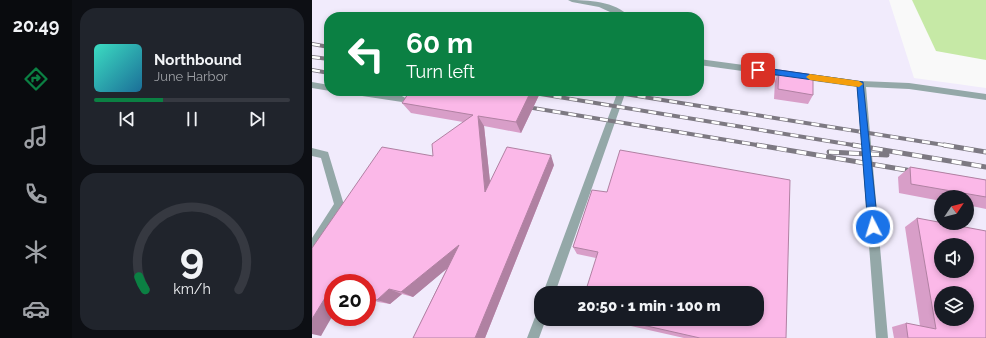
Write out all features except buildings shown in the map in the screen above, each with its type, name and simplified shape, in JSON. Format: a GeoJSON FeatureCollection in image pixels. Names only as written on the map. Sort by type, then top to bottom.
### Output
{"type":"FeatureCollection","features":[{"type":"Feature","properties":{"kind":"lane"},"geometry":{"type":"LineString","coordinates":[[572,0],[598,3],[614,8],[619,12]]}},
{"type":"Feature","properties":{"kind":"lane"},"geometry":{"type":"LineString","coordinates":[[704,63],[861,84],[909,86],[986,97]]}},
{"type":"Feature","properties":{"kind":"lane"},"geometry":{"type":"LineString","coordinates":[[861,84],[882,338]]}},
{"type":"Feature","properties":{"kind":"lane"},"geometry":{"type":"LineString","coordinates":[[312,85],[324,87]]}},
{"type":"Feature","properties":{"kind":"lane"},"geometry":{"type":"LineString","coordinates":[[382,96],[402,99]]}},
{"type":"Feature","properties":{"kind":"lane"},"geometry":{"type":"LineString","coordinates":[[552,286],[620,96]]}},
{"type":"Feature","properties":{"kind":"lane"},"geometry":{"type":"LineString","coordinates":[[312,152],[326,155],[339,205],[312,248]]}},
{"type":"Feature","properties":{"kind":"lane"},"geometry":{"type":"LineString","coordinates":[[533,338],[537,326]]}},
{"type":"Feature","properties":{"kind":"shaded area"},"geometry":{"type":"Polygon","coordinates":[[[312,0],[889,0],[914,78],[986,88],[986,338],[312,338],[312,0]]]}},
{"type":"Feature","properties":{"kind":"green space"},"geometry":{"type":"Polygon","coordinates":[[[912,0],[986,0],[986,60],[936,51],[912,0]]]}},
{"type":"Feature","properties":{"kind":"railway"},"geometry":{"type":"LineString","coordinates":[[312,44],[324,46]]}},
{"type":"Feature","properties":{"kind":"railway"},"geometry":{"type":"LineString","coordinates":[[312,57],[324,58]]}},
{"type":"Feature","properties":{"kind":"railway"},"geometry":{"type":"LineString","coordinates":[[312,70],[324,72]]}},
{"type":"Feature","properties":{"kind":"railway"},"geometry":{"type":"LineString","coordinates":[[553,96],[859,146]]}},
{"type":"Feature","properties":{"kind":"railway"},"geometry":{"type":"LineString","coordinates":[[637,96],[950,146]]}},
{"type":"Feature","properties":{"kind":"railway"},"geometry":{"type":"LineString","coordinates":[[521,106],[760,146]]}},
{"type":"Feature","properties":{"kind":"railway"},"geometry":{"type":"LineString","coordinates":[[853,145],[986,167]]}},
{"type":"Feature","properties":{"kind":"railway"},"geometry":{"type":"LineString","coordinates":[[944,145],[950,146]]}},
{"type":"Feature","properties":{"kind":"railway"},"geometry":{"type":"LineString","coordinates":[[760,146],[918,172]]}},
{"type":"Feature","properties":{"kind":"railway"},"geometry":{"type":"LineString","coordinates":[[950,146],[986,152]]}},
{"type":"Feature","properties":{"kind":"railway"},"geometry":{"type":"LineString","coordinates":[[829,152],[887,155]]}},
{"type":"Feature","properties":{"kind":"slow traffic"},"geometry":{"type":"LineString","coordinates":[[810,77],[859,84]]}},
{"type":"Feature","properties":{"kind":"route"},"geometry":{"type":"LineString","coordinates":[[758,70],[861,84],[873,227]]}}]}
